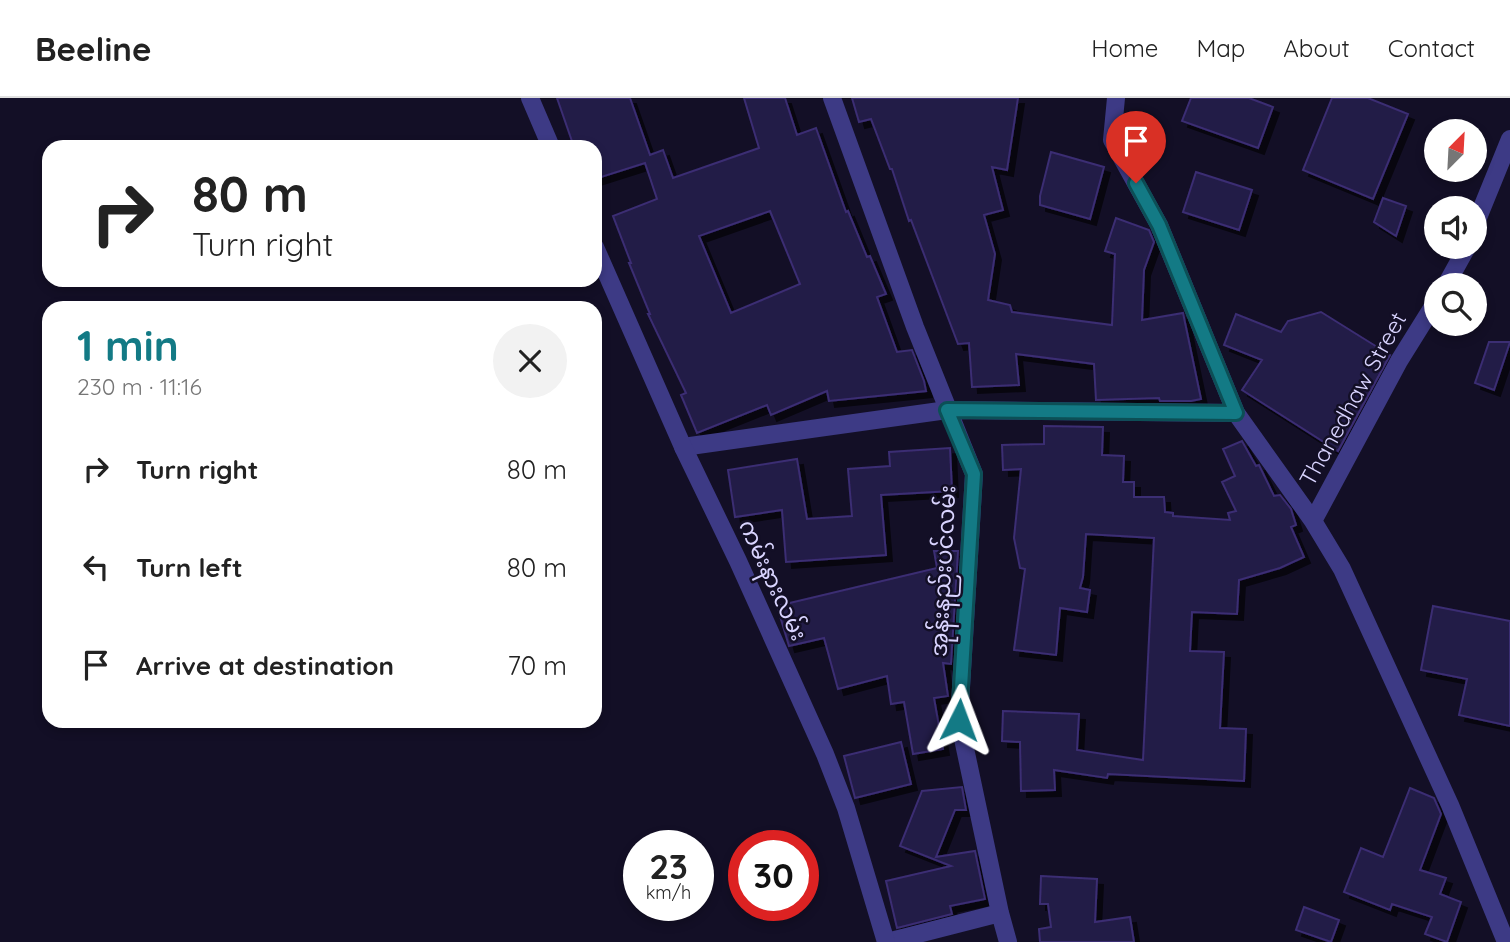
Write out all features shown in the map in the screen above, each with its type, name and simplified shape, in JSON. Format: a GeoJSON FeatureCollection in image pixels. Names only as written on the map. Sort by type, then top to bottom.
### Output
{"type":"FeatureCollection","features":[{"type":"Feature","properties":{"kind":"street"},"geometry":{"type":"LineString","coordinates":[[530,98],[548,140]]}},
{"type":"Feature","properties":{"kind":"street","name":"အုန်းနည်းပင်လမ်း"},"geometry":{"type":"LineString","coordinates":[[832,98],[947,410],[974,474],[959,720],[1008,942]]}},
{"type":"Feature","properties":{"kind":"street"},"geometry":{"type":"LineString","coordinates":[[1116,98],[1112,140],[1159,225],[1236,413],[1313,521],[1342,569],[1450,805],[1506,942]]}},
{"type":"Feature","properties":{"kind":"street"},"geometry":{"type":"LineString","coordinates":[[1487,196],[1510,139]]}},
{"type":"Feature","properties":{"kind":"street","name":"ကမ်းနားလမ်း"},"geometry":{"type":"LineString","coordinates":[[602,263],[683,447],[825,754],[846,808],[887,942]]}},
{"type":"Feature","properties":{"kind":"street","name":"Thanedhaw Street"},"geometry":{"type":"LineString","coordinates":[[1313,521],[1399,361],[1424,321]]}},
{"type":"Feature","properties":{"kind":"street"},"geometry":{"type":"LineString","coordinates":[[683,447],[947,410],[1236,413]]}},
{"type":"Feature","properties":{"kind":"street"},"geometry":{"type":"LineString","coordinates":[[887,942],[1000,913]]}},
{"type":"Feature","properties":{"kind":"building"},"geometry":{"type":"Polygon","coordinates":[[[557,98],[630,98],[650,155],[663,150],[673,178],[759,148],[744,98],[785,98],[797,135],[816,128],[846,212],[848,211],[867,257],[870,256],[886,294],[877,297],[897,352],[912,350],[926,391],[829,401],[827,391],[771,415],[767,405],[697,433],[681,395],[686,393],[648,314],[613,216],[657,199],[645,163],[602,177],[602,140],[572,140],[557,98]],[[770,211],[699,236],[731,313],[800,284],[770,211]]]}},
{"type":"Feature","properties":{"kind":"building"},"geometry":{"type":"Polygon","coordinates":[[[852,98],[1018,98],[1007,170],[992,167],[1003,210],[984,215],[995,254],[988,300],[1010,305],[1012,312],[1112,325],[1115,254],[1105,251],[1116,218],[1149,230],[1154,242],[1144,270],[1142,320],[1183,313],[1201,399],[1096,400],[1094,364],[1016,354],[1019,385],[972,387],[969,343],[958,344],[871,119],[859,122],[852,98]]]}},
{"type":"Feature","properties":{"kind":"building"},"geometry":{"type":"Polygon","coordinates":[[[1191,98],[1249,98],[1273,107],[1258,148],[1182,121],[1191,98]]]}},
{"type":"Feature","properties":{"kind":"building"},"geometry":{"type":"Polygon","coordinates":[[[1332,98],[1368,98],[1408,114],[1373,199],[1303,170],[1332,98]]]}},
{"type":"Feature","properties":{"kind":"building"},"geometry":{"type":"Polygon","coordinates":[[[1051,152],[1104,167],[1090,219],[1040,205],[1051,152]]]}},
{"type":"Feature","properties":{"kind":"building"},"geometry":{"type":"Polygon","coordinates":[[[1196,172],[1252,190],[1239,230],[1183,212],[1196,172]]]}},
{"type":"Feature","properties":{"kind":"building"},"geometry":{"type":"Polygon","coordinates":[[[1383,198],[1406,206],[1396,236],[1374,222],[1383,198]]]}},
{"type":"Feature","properties":{"kind":"building"},"geometry":{"type":"Polygon","coordinates":[[[1321,312],[1390,355],[1338,451],[1242,390],[1262,360],[1224,345],[1236,314],[1281,332],[1288,321],[1321,312]]]}},
{"type":"Feature","properties":{"kind":"building"},"geometry":{"type":"Polygon","coordinates":[[[1489,342],[1510,342],[1494,390],[1475,383],[1489,342]]]}},
{"type":"Feature","properties":{"kind":"building"},"geometry":{"type":"Polygon","coordinates":[[[1044,426],[1103,427],[1102,455],[1124,456],[1123,482],[1134,482],[1134,497],[1164,497],[1165,512],[1173,513],[1173,516],[1230,520],[1228,513],[1236,511],[1222,482],[1235,476],[1223,449],[1242,441],[1256,466],[1259,465],[1274,496],[1280,495],[1291,509],[1296,525],[1291,527],[1304,557],[1280,568],[1239,580],[1237,614],[1192,612],[1190,651],[1224,652],[1220,728],[1246,729],[1244,781],[1108,774],[1107,778],[1054,770],[1055,790],[1021,791],[1020,742],[1002,741],[1003,711],[1079,714],[1077,750],[1143,760],[1154,538],[1086,534],[1080,588],[1090,590],[1087,612],[1060,608],[1056,655],[1014,650],[1025,569],[1020,568],[1014,538],[1021,469],[1003,470],[1002,445],[1044,444],[1044,426]]]}},
{"type":"Feature","properties":{"kind":"building"},"geometry":{"type":"Polygon","coordinates":[[[950,448],[952,491],[881,495],[886,555],[786,562],[782,510],[735,517],[728,470],[797,459],[807,519],[852,516],[848,469],[890,466],[889,452],[950,448]]]}},
{"type":"Feature","properties":{"kind":"building"},"geometry":{"type":"Polygon","coordinates":[[[934,551],[958,551],[951,664],[943,663],[948,696],[934,698],[943,749],[913,754],[904,702],[891,704],[887,676],[838,689],[824,638],[789,646],[777,606],[937,568],[934,551]]]}},
{"type":"Feature","properties":{"kind":"building"},"geometry":{"type":"Polygon","coordinates":[[[1433,606],[1510,621],[1510,726],[1459,715],[1467,679],[1421,670],[1433,606]]]}},
{"type":"Feature","properties":{"kind":"building"},"geometry":{"type":"Polygon","coordinates":[[[901,742],[911,784],[855,798],[844,756],[901,742]]]}},
{"type":"Feature","properties":{"kind":"building"},"geometry":{"type":"Polygon","coordinates":[[[962,787],[966,810],[955,810],[936,857],[975,851],[985,899],[950,906],[952,914],[897,928],[886,881],[951,866],[900,846],[922,791],[962,787]]]}},
{"type":"Feature","properties":{"kind":"building"},"geometry":{"type":"Polygon","coordinates":[[[1410,788],[1434,798],[1441,814],[1420,870],[1446,878],[1440,894],[1461,902],[1447,942],[1425,934],[1432,917],[1392,904],[1390,910],[1344,892],[1361,848],[1383,857],[1410,788]]]}},
{"type":"Feature","properties":{"kind":"building"},"geometry":{"type":"Polygon","coordinates":[[[1041,876],[1097,879],[1095,922],[1130,917],[1134,942],[1040,942],[1039,929],[1051,927],[1048,904],[1040,904],[1041,876]]]}},
{"type":"Feature","properties":{"kind":"building"},"geometry":{"type":"Polygon","coordinates":[[[1304,907],[1339,920],[1331,942],[1296,930],[1304,907]]]}},
{"type":"Feature","properties":{"kind":"route"},"geometry":{"type":"LineString","coordinates":[[959,720],[974,474],[947,410],[1236,413],[1159,225],[1136,183]]}}]}
